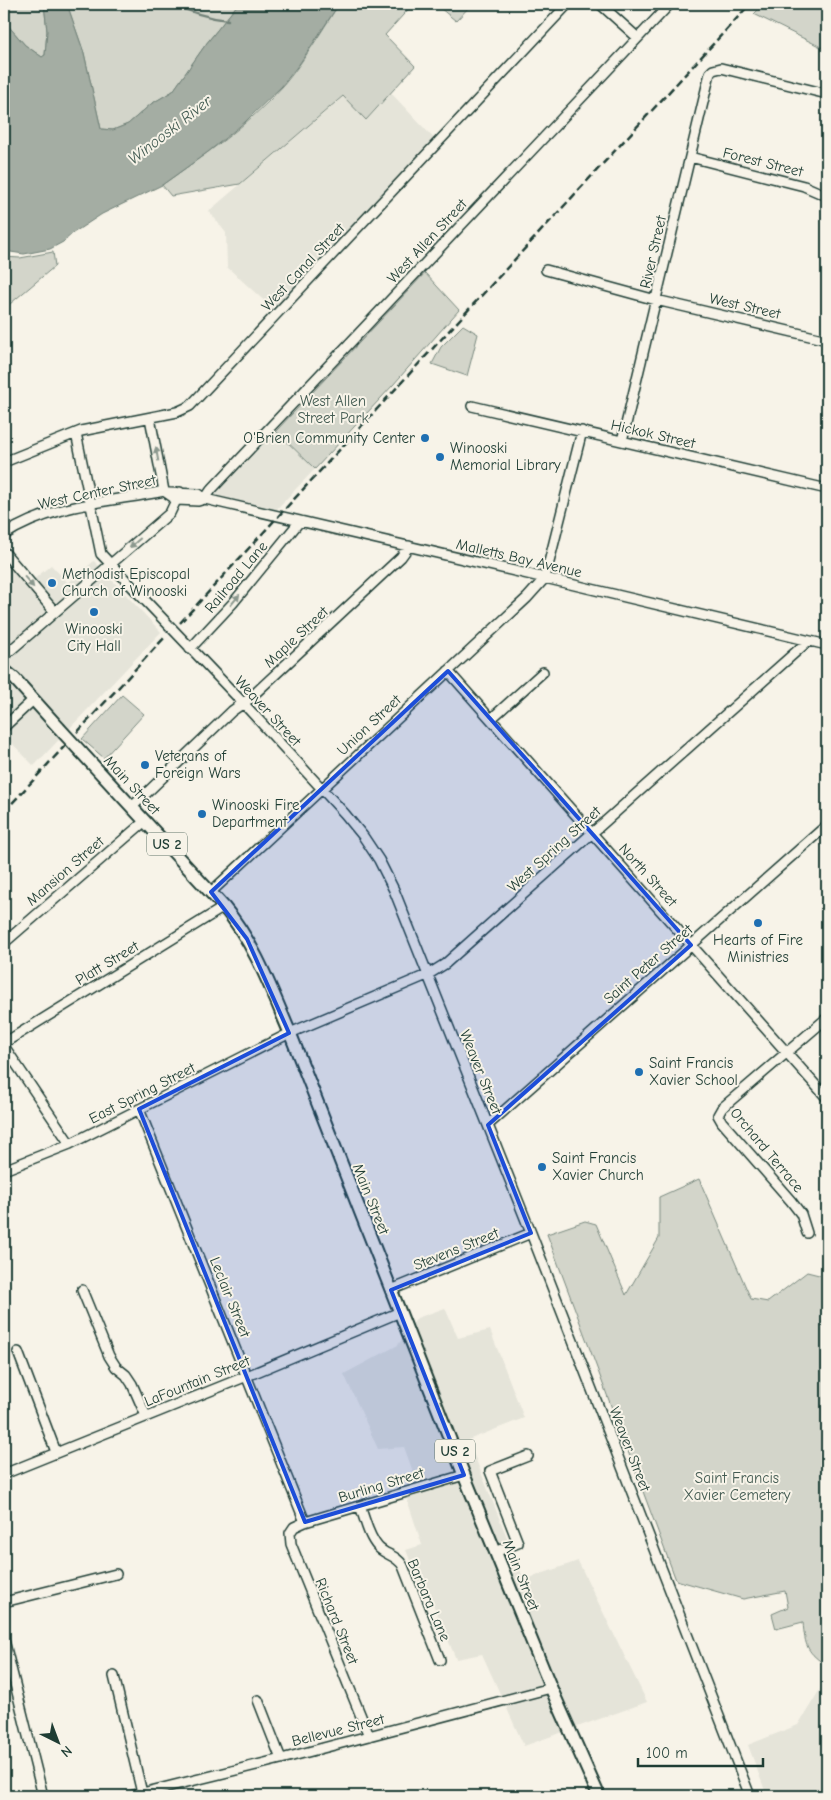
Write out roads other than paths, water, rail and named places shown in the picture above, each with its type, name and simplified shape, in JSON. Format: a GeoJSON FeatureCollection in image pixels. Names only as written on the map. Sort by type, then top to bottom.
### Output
{"type":"FeatureCollection","features":[{"type":"Feature","properties":{"kind":"main road","name":"Main Street"},"geometry":{"type":"LineString","coordinates":[[4,664],[14,678]]}},
{"type":"Feature","properties":{"kind":"main road","name":"Main Street"},"geometry":{"type":"LineString","coordinates":[[4,670],[34,699],[211,892],[236,921],[247,939],[264,972],[290,1033],[464,1474],[551,1688],[599,1796]]}},
{"type":"Feature","properties":{"kind":"street","name":"West Canal Street"},"geometry":{"type":"LineString","coordinates":[[4,462],[76,433],[182,410],[194,402],[568,4]]}},
{"type":"Feature","properties":{"kind":"street"},"geometry":{"type":"LineString","coordinates":[[600,4],[638,38]]}},
{"type":"Feature","properties":{"kind":"street","name":"West Allen Street"},"geometry":{"type":"LineString","coordinates":[[205,499],[211,490],[670,4]]}},
{"type":"Feature","properties":{"kind":"street","name":"River Street"},"geometry":{"type":"LineString","coordinates":[[622,441],[708,78],[713,70],[721,68],[827,94]]}},
{"type":"Feature","properties":{"kind":"street","name":"Forest Street"},"geometry":{"type":"LineString","coordinates":[[690,158],[804,186],[827,196]]}},
{"type":"Feature","properties":{"kind":"street","name":"West Street"},"geometry":{"type":"LineString","coordinates":[[546,270],[656,300],[827,340]]}},
{"type":"Feature","properties":{"kind":"street","name":"Hickok Street"},"geometry":{"type":"LineString","coordinates":[[472,406],[827,489]]}},
{"type":"Feature","properties":{"kind":"street"},"geometry":{"type":"LineString","coordinates":[[150,418],[166,492]]}},
{"type":"Feature","properties":{"kind":"street"},"geometry":{"type":"LineString","coordinates":[[545,578],[582,431]]}},
{"type":"Feature","properties":{"kind":"street","name":"Weaver Street"},"geometry":{"type":"LineString","coordinates":[[76,433],[101,554],[243,703],[363,836],[379,860],[394,890],[531,1233],[750,1796]]}},
{"type":"Feature","properties":{"kind":"street","name":"West Center Street"},"geometry":{"type":"LineString","coordinates":[[4,535],[46,514],[91,504],[166,492],[178,496]]}},
{"type":"Feature","properties":{"kind":"street"},"geometry":{"type":"LineString","coordinates":[[4,656],[170,513],[178,496]]}},
{"type":"Feature","properties":{"kind":"street","name":"Malletts Bay Avenue"},"geometry":{"type":"LineString","coordinates":[[178,496],[198,501],[205,499],[409,546],[827,646]]}},
{"type":"Feature","properties":{"kind":"street","name":"Railroad Lane"},"geometry":{"type":"LineString","coordinates":[[190,649],[233,604],[300,521]]}},
{"type":"Feature","properties":{"kind":"street","name":"Maple Street"},"geometry":{"type":"LineString","coordinates":[[132,807],[232,711],[401,557],[409,546]]}},
{"type":"Feature","properties":{"kind":"street"},"geometry":{"type":"LineString","coordinates":[[4,552],[55,612]]}},
{"type":"Feature","properties":{"kind":"street","name":"Union Street"},"geometry":{"type":"LineString","coordinates":[[211,892],[527,598],[545,578]]}},
{"type":"Feature","properties":{"kind":"street","name":"West Spring Street"},"geometry":{"type":"LineString","coordinates":[[290,1033],[428,974],[445,964],[808,642]]}},
{"type":"Feature","properties":{"kind":"street","name":"North Street"},"geometry":{"type":"LineString","coordinates":[[448,671],[827,1098]]}},
{"type":"Feature","properties":{"kind":"street"},"geometry":{"type":"LineString","coordinates":[[491,719],[543,672]]}},
{"type":"Feature","properties":{"kind":"street"},"geometry":{"type":"LineString","coordinates":[[4,727],[34,699]]}},
{"type":"Feature","properties":{"kind":"street","name":"Mansion Street"},"geometry":{"type":"LineString","coordinates":[[4,942],[145,821]]}},
{"type":"Feature","properties":{"kind":"street","name":"Saint Peter Street"},"geometry":{"type":"LineString","coordinates":[[488,1125],[827,825]]}},
{"type":"Feature","properties":{"kind":"street","name":"Platt Street"},"geometry":{"type":"LineString","coordinates":[[4,1044],[224,907]]}},
{"type":"Feature","properties":{"kind":"street"},"geometry":{"type":"LineString","coordinates":[[787,1053],[827,1018]]}},
{"type":"Feature","properties":{"kind":"street","name":"East Spring Street"},"geometry":{"type":"LineString","coordinates":[[4,1170],[70,1144],[290,1033]]}},
{"type":"Feature","properties":{"kind":"street"},"geometry":{"type":"LineString","coordinates":[[4,1044],[70,1144]]}},
{"type":"Feature","properties":{"kind":"street","name":"Orchard Terrace"},"geometry":{"type":"LineString","coordinates":[[787,1053],[722,1108],[718,1115],[722,1122],[791,1200],[801,1214],[807,1233]]}},
{"type":"Feature","properties":{"kind":"street","name":"Leclair Street"},"geometry":{"type":"LineString","coordinates":[[139,1109],[305,1522]]}},
{"type":"Feature","properties":{"kind":"street","name":"Stevens Street"},"geometry":{"type":"LineString","coordinates":[[391,1290],[531,1233]]}},
{"type":"Feature","properties":{"kind":"street"},"geometry":{"type":"LineString","coordinates":[[82,1290],[111,1360],[132,1384],[146,1416]]}},
{"type":"Feature","properties":{"kind":"street","name":"LaFountain Street"},"geometry":{"type":"LineString","coordinates":[[4,1474],[400,1312]]}},
{"type":"Feature","properties":{"kind":"street"},"geometry":{"type":"LineString","coordinates":[[18,1352],[56,1452]]}},
{"type":"Feature","properties":{"kind":"street"},"geometry":{"type":"LineString","coordinates":[[496,1552],[518,1543],[490,1471],[528,1456]]}},
{"type":"Feature","properties":{"kind":"street","name":"Burling Street"},"geometry":{"type":"LineString","coordinates":[[305,1522],[464,1474]]}},
{"type":"Feature","properties":{"kind":"street","name":"Barbara Lane"},"geometry":{"type":"LineString","coordinates":[[360,1506],[376,1545],[398,1560],[403,1566],[440,1660]]}},
{"type":"Feature","properties":{"kind":"street","name":"Richard Street"},"geometry":{"type":"LineString","coordinates":[[305,1522],[292,1529],[290,1539],[369,1736]]}},
{"type":"Feature","properties":{"kind":"street"},"geometry":{"type":"LineString","coordinates":[[4,1602],[116,1574]]}},
{"type":"Feature","properties":{"kind":"street"},"geometry":{"type":"LineString","coordinates":[[4,1644],[43,1796]]}},
{"type":"Feature","properties":{"kind":"street"},"geometry":{"type":"LineString","coordinates":[[114,1676],[142,1793]]}},
{"type":"Feature","properties":{"kind":"street","name":"Bellevue Street"},"geometry":{"type":"LineString","coordinates":[[130,1796],[282,1759],[551,1688]]}},
{"type":"Feature","properties":{"kind":"street"},"geometry":{"type":"LineString","coordinates":[[258,1700],[282,1759]]}},
{"type":"Feature","properties":{"kind":"water","name":"Winooski River"},"geometry":{"type":"Polygon","coordinates":[[[44,4],[67,4],[84,53],[101,129],[113,130],[128,124],[151,104],[173,91],[206,44],[238,4],[339,4],[300,63],[282,86],[245,122],[208,152],[162,185],[102,214],[63,242],[50,249],[24,254],[4,251],[4,21],[25,45],[42,57],[45,55],[47,31],[44,4]]]}},
{"type":"Feature","properties":{"kind":"waterway"},"geometry":{"type":"LineString","coordinates":[[175,4],[201,15],[228,20]]}},
{"type":"Feature","properties":{"kind":"railway"},"geometry":{"type":"LineString","coordinates":[[180,623],[750,4]]}},
{"type":"Feature","properties":{"kind":"railway"},"geometry":{"type":"LineString","coordinates":[[4,812],[165,637]]}},
{"type":"Feature","properties":{"kind":"place","name":"O'Brien Community Center"},"geometry":{"type":"Point","coordinates":[425,438]}},
{"type":"Feature","properties":{"kind":"place","name":"Winooski Memorial Library"},"geometry":{"type":"Point","coordinates":[440,457]}},
{"type":"Feature","properties":{"kind":"place","name":"Methodist Episcopal Church of Winooski"},"geometry":{"type":"Point","coordinates":[52,583]}},
{"type":"Feature","properties":{"kind":"place","name":"Winooski City Hall"},"geometry":{"type":"Point","coordinates":[94,612]}},
{"type":"Feature","properties":{"kind":"place","name":"Veterans of Foreign Wars"},"geometry":{"type":"Point","coordinates":[145,765]}},
{"type":"Feature","properties":{"kind":"place","name":"Winooski Fire Department"},"geometry":{"type":"Point","coordinates":[202,814]}},
{"type":"Feature","properties":{"kind":"place","name":"Hearts of Fire Ministries"},"geometry":{"type":"Point","coordinates":[758,923]}},
{"type":"Feature","properties":{"kind":"place","name":"Saint Francis Xavier School"},"geometry":{"type":"Point","coordinates":[639,1072]}},
{"type":"Feature","properties":{"kind":"place","name":"Saint Francis Xavier Church"},"geometry":{"type":"Point","coordinates":[542,1167]}},
{"type":"Feature","properties":{"kind":"park label","name":"West Allen Street Park"},"geometry":{"type":"Point","coordinates":[333,410]}},
{"type":"Feature","properties":{"kind":"park label","name":"Saint Francis Xavier Cemetery"},"geometry":{"type":"Point","coordinates":[737,1486]}}]}
